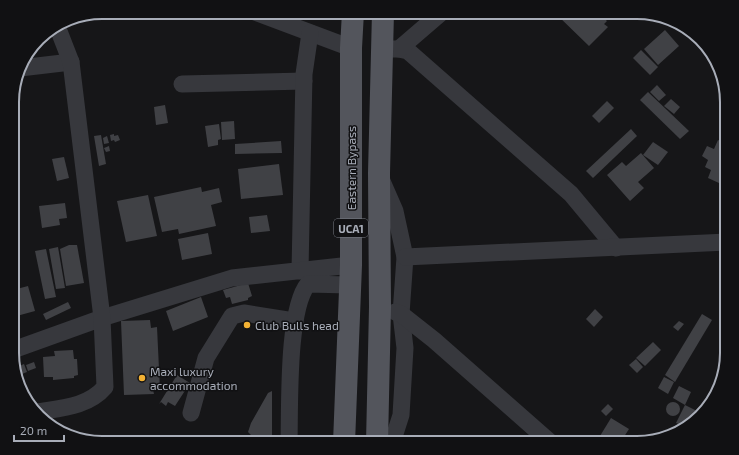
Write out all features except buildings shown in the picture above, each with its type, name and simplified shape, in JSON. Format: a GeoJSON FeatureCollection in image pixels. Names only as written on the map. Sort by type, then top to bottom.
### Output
{"type":"FeatureCollection","features":[{"type":"Feature","properties":{"kind":"main road","name":"Eastern Bypass"},"geometry":{"type":"LineString","coordinates":[[344,436],[350,275],[350,48],[352,19]]}},
{"type":"Feature","properties":{"kind":"main road","name":"UCA1"},"geometry":{"type":"LineString","coordinates":[[377,436],[380,307],[379,173],[391,49],[385,19]]}},
{"type":"Feature","properties":{"kind":"street"},"geometry":{"type":"LineString","coordinates":[[273,19],[350,48]]}},
{"type":"Feature","properties":{"kind":"street"},"geometry":{"type":"LineString","coordinates":[[391,49],[432,19]]}},
{"type":"Feature","properties":{"kind":"street"},"geometry":{"type":"LineString","coordinates":[[42,411],[82,404],[97,396],[104,387],[102,318],[71,62],[59,31]]}},
{"type":"Feature","properties":{"kind":"street"},"geometry":{"type":"LineString","coordinates":[[300,271],[304,81],[310,33]]}},
{"type":"Feature","properties":{"kind":"street"},"geometry":{"type":"LineString","coordinates":[[391,49],[408,51],[571,194],[616,248]]}},
{"type":"Feature","properties":{"kind":"street"},"geometry":{"type":"LineString","coordinates":[[27,67],[71,62]]}},
{"type":"Feature","properties":{"kind":"street"},"geometry":{"type":"LineString","coordinates":[[182,84],[304,81]]}},
{"type":"Feature","properties":{"kind":"street"},"geometry":{"type":"LineString","coordinates":[[379,173],[395,211],[405,256],[401,314],[405,348],[401,415],[394,436]]}},
{"type":"Feature","properties":{"kind":"street"},"geometry":{"type":"LineString","coordinates":[[405,256],[720,242]]}},
{"type":"Feature","properties":{"kind":"street"},"geometry":{"type":"LineString","coordinates":[[19,348],[102,318],[232,278],[300,271],[350,275]]}},
{"type":"Feature","properties":{"kind":"street"},"geometry":{"type":"LineString","coordinates":[[289,436],[294,322],[302,292],[308,284],[350,275]]}},
{"type":"Feature","properties":{"kind":"street"},"geometry":{"type":"LineString","coordinates":[[380,307],[401,314],[434,340],[543,436]]}},
{"type":"Feature","properties":{"kind":"street"},"geometry":{"type":"LineString","coordinates":[[192,413],[206,358],[232,316],[237,313],[244,313],[294,322]]}},
{"type":"Feature","properties":{"kind":"place","name":"Club Bulls head"},"geometry":{"type":"Point","coordinates":[247,325]}},
{"type":"Feature","properties":{"kind":"place","name":"Maxi luxury accommodation"},"geometry":{"type":"Point","coordinates":[142,378]}}]}
